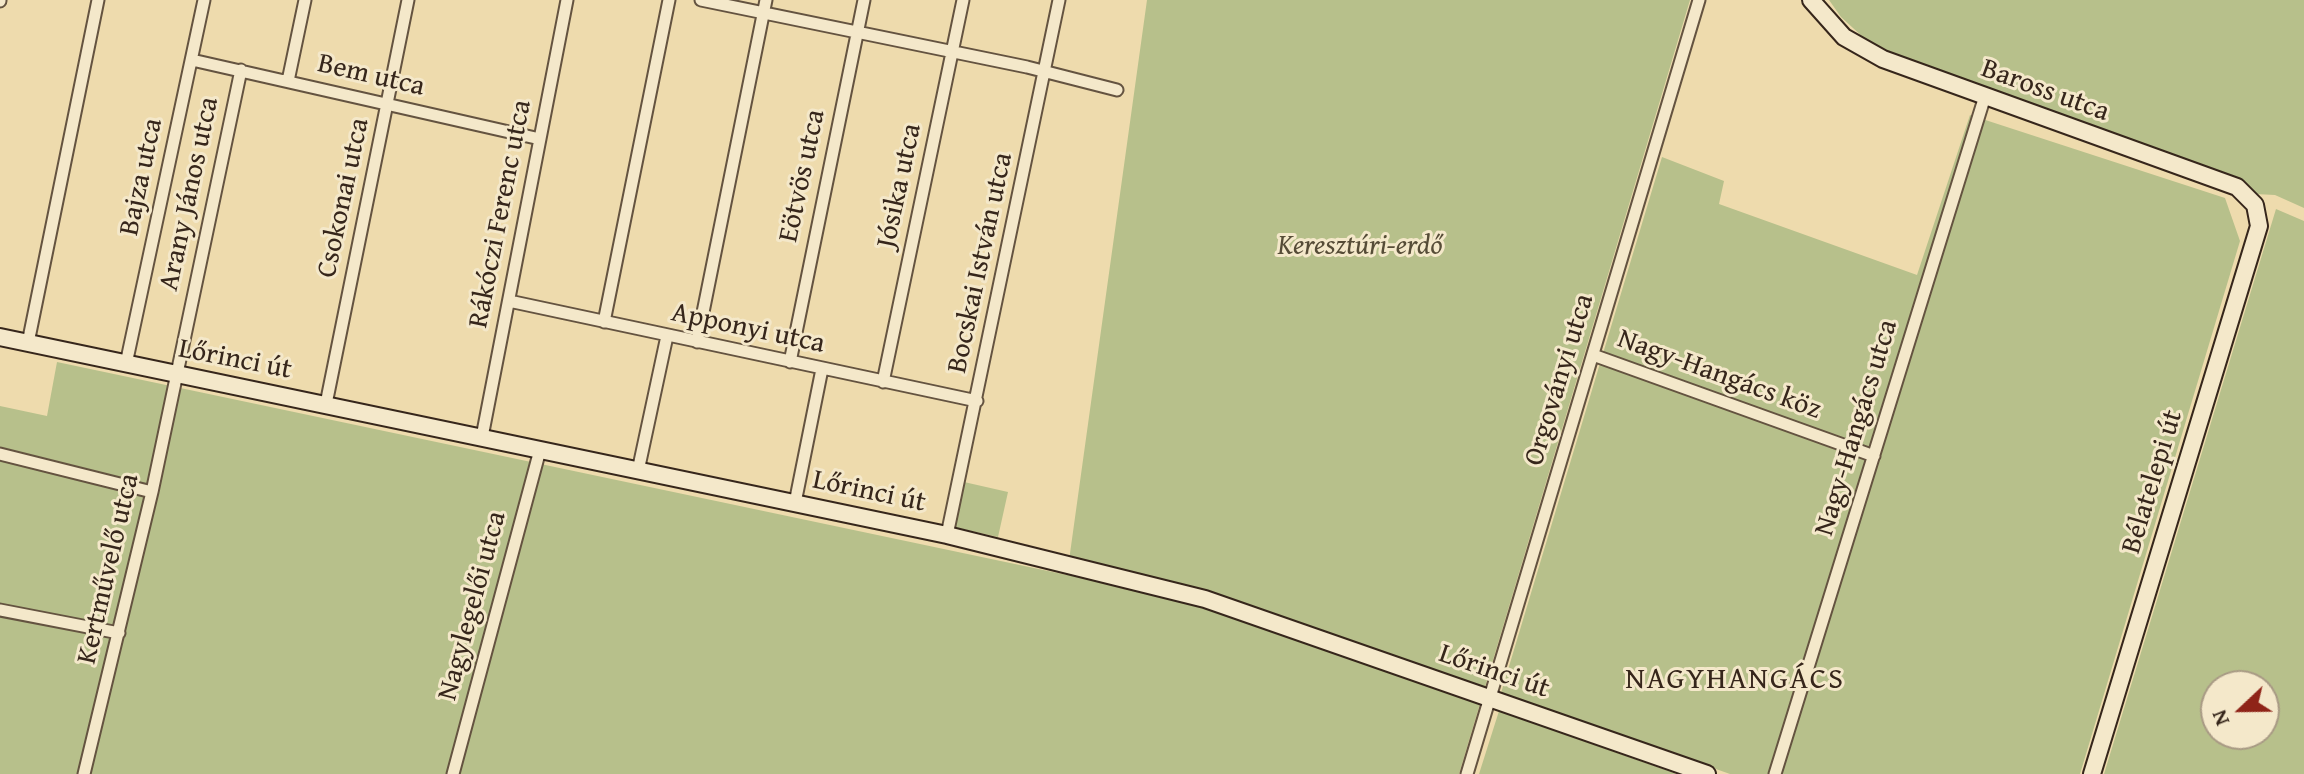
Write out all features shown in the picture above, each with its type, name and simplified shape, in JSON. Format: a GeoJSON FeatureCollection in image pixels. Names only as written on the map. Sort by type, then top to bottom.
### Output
{"type":"FeatureCollection","features":[{"type":"Feature","properties":{"kind":"street"},"geometry":{"type":"LineString","coordinates":[[28,343],[98,0]]}},
{"type":"Feature","properties":{"kind":"street","name":"Bajza utca"},"geometry":{"type":"LineString","coordinates":[[126,364],[204,0]]}},
{"type":"Feature","properties":{"kind":"street"},"geometry":{"type":"LineString","coordinates":[[288,81],[305,0]]}},
{"type":"Feature","properties":{"kind":"street","name":"Csokonai utca"},"geometry":{"type":"LineString","coordinates":[[326,404],[408,0]]}},
{"type":"Feature","properties":{"kind":"street","name":"Rákóczi Ferenc utca"},"geometry":{"type":"LineString","coordinates":[[482,437],[567,0]]}},
{"type":"Feature","properties":{"kind":"street"},"geometry":{"type":"LineString","coordinates":[[604,322],[669,0]]}},
{"type":"Feature","properties":{"kind":"street"},"geometry":{"type":"LineString","coordinates":[[701,0],[1117,90]]}},
{"type":"Feature","properties":{"kind":"street"},"geometry":{"type":"LineString","coordinates":[[697,342],[766,0]]}},
{"type":"Feature","properties":{"kind":"street","name":"Eötvös utca"},"geometry":{"type":"LineString","coordinates":[[790,362],[864,0]]}},
{"type":"Feature","properties":{"kind":"street","name":"Jósika utca"},"geometry":{"type":"LineString","coordinates":[[883,382],[963,0]]}},
{"type":"Feature","properties":{"kind":"street","name":"Bocskai István utca"},"geometry":{"type":"LineString","coordinates":[[947,535],[1059,0]]}},
{"type":"Feature","properties":{"kind":"street","name":"Orgoványi utca"},"geometry":{"type":"LineString","coordinates":[[1467,774],[1699,0]]}},
{"type":"Feature","properties":{"kind":"street","name":"Baross utca"},"geometry":{"type":"LineString","coordinates":[[1795,0],[1823,15]]}},
{"type":"Feature","properties":{"kind":"street","name":"Baross utca"},"geometry":{"type":"LineString","coordinates":[[1811,0],[1844,37],[1883,59],[2237,187],[2255,205]]}},
{"type":"Feature","properties":{"kind":"street","name":"Bem utca"},"geometry":{"type":"LineString","coordinates":[[192,60],[540,139]]}},
{"type":"Feature","properties":{"kind":"street","name":"Arany János utca"},"geometry":{"type":"LineString","coordinates":[[176,375],[241,70]]}},
{"type":"Feature","properties":{"kind":"street","name":"Nagy-Hangács utca"},"geometry":{"type":"LineString","coordinates":[[1775,774],[1985,96]]}},
{"type":"Feature","properties":{"kind":"street","name":"Bélatelepi út"},"geometry":{"type":"LineString","coordinates":[[2092,774],[2259,226],[2255,205]]}},
{"type":"Feature","properties":{"kind":"street","name":"Apponyi utca"},"geometry":{"type":"LineString","coordinates":[[509,301],[977,401]]}},
{"type":"Feature","properties":{"kind":"street"},"geometry":{"type":"LineString","coordinates":[[638,471],[667,336]]}},
{"type":"Feature","properties":{"kind":"street","name":"Lőrinci út"},"geometry":{"type":"LineString","coordinates":[[0,337],[947,535],[1205,599],[1707,774]]}},
{"type":"Feature","properties":{"kind":"street","name":"Nagy-Hangács köz"},"geometry":{"type":"LineString","coordinates":[[1593,355],[1874,456]]}},
{"type":"Feature","properties":{"kind":"street"},"geometry":{"type":"LineString","coordinates":[[795,503],[822,369]]}},
{"type":"Feature","properties":{"kind":"street","name":"Kertművelő utca"},"geometry":{"type":"LineString","coordinates":[[84,774],[152,492],[176,375]]}},
{"type":"Feature","properties":{"kind":"street","name":"Nagylegelői utca"},"geometry":{"type":"LineString","coordinates":[[453,774],[540,450]]}},
{"type":"Feature","properties":{"kind":"street"},"geometry":{"type":"LineString","coordinates":[[0,454],[152,492]]}},
{"type":"Feature","properties":{"kind":"street"},"geometry":{"type":"LineString","coordinates":[[0,610],[119,633]]}},
{"type":"Feature","properties":{"kind":"green space","name":"Keresztúri-erdő"},"geometry":{"type":"Polygon","coordinates":[[[1147,0],[1690,0],[1459,774],[0,774],[0,406],[47,416],[57,362],[1067,575],[1147,0]]]}},
{"type":"Feature","properties":{"kind":"green space"},"geometry":{"type":"Polygon","coordinates":[[[1829,0],[2304,0],[2304,208],[2275,195],[2255,194],[2241,180],[1877,50],[1841,17],[1829,0]]]}},
{"type":"Feature","properties":{"kind":"green space"},"geometry":{"type":"Polygon","coordinates":[[[1970,115],[2225,198],[2240,241],[2080,774],[1730,774],[1501,693],[1662,157],[1724,181],[1719,204],[1917,275],[1970,115]]]}},
{"type":"Feature","properties":{"kind":"green space"},"geometry":{"type":"Polygon","coordinates":[[[2276,209],[2304,221],[2304,774],[2104,774],[2276,209]]]}},
{"type":"Feature","properties":{"kind":"green space"},"geometry":{"type":"Polygon","coordinates":[[[964,482],[1008,492],[998,537],[954,527],[964,482]]]}},
{"type":"Feature","properties":{"kind":"green space"},"geometry":{"type":"Polygon","coordinates":[[[1499,711],[1677,774],[1479,774],[1499,711]]]}},
{"type":"Feature","properties":{"kind":"district","name":"NAGYHANGÁCS"},"geometry":{"type":"Point","coordinates":[1735,680]}}]}
